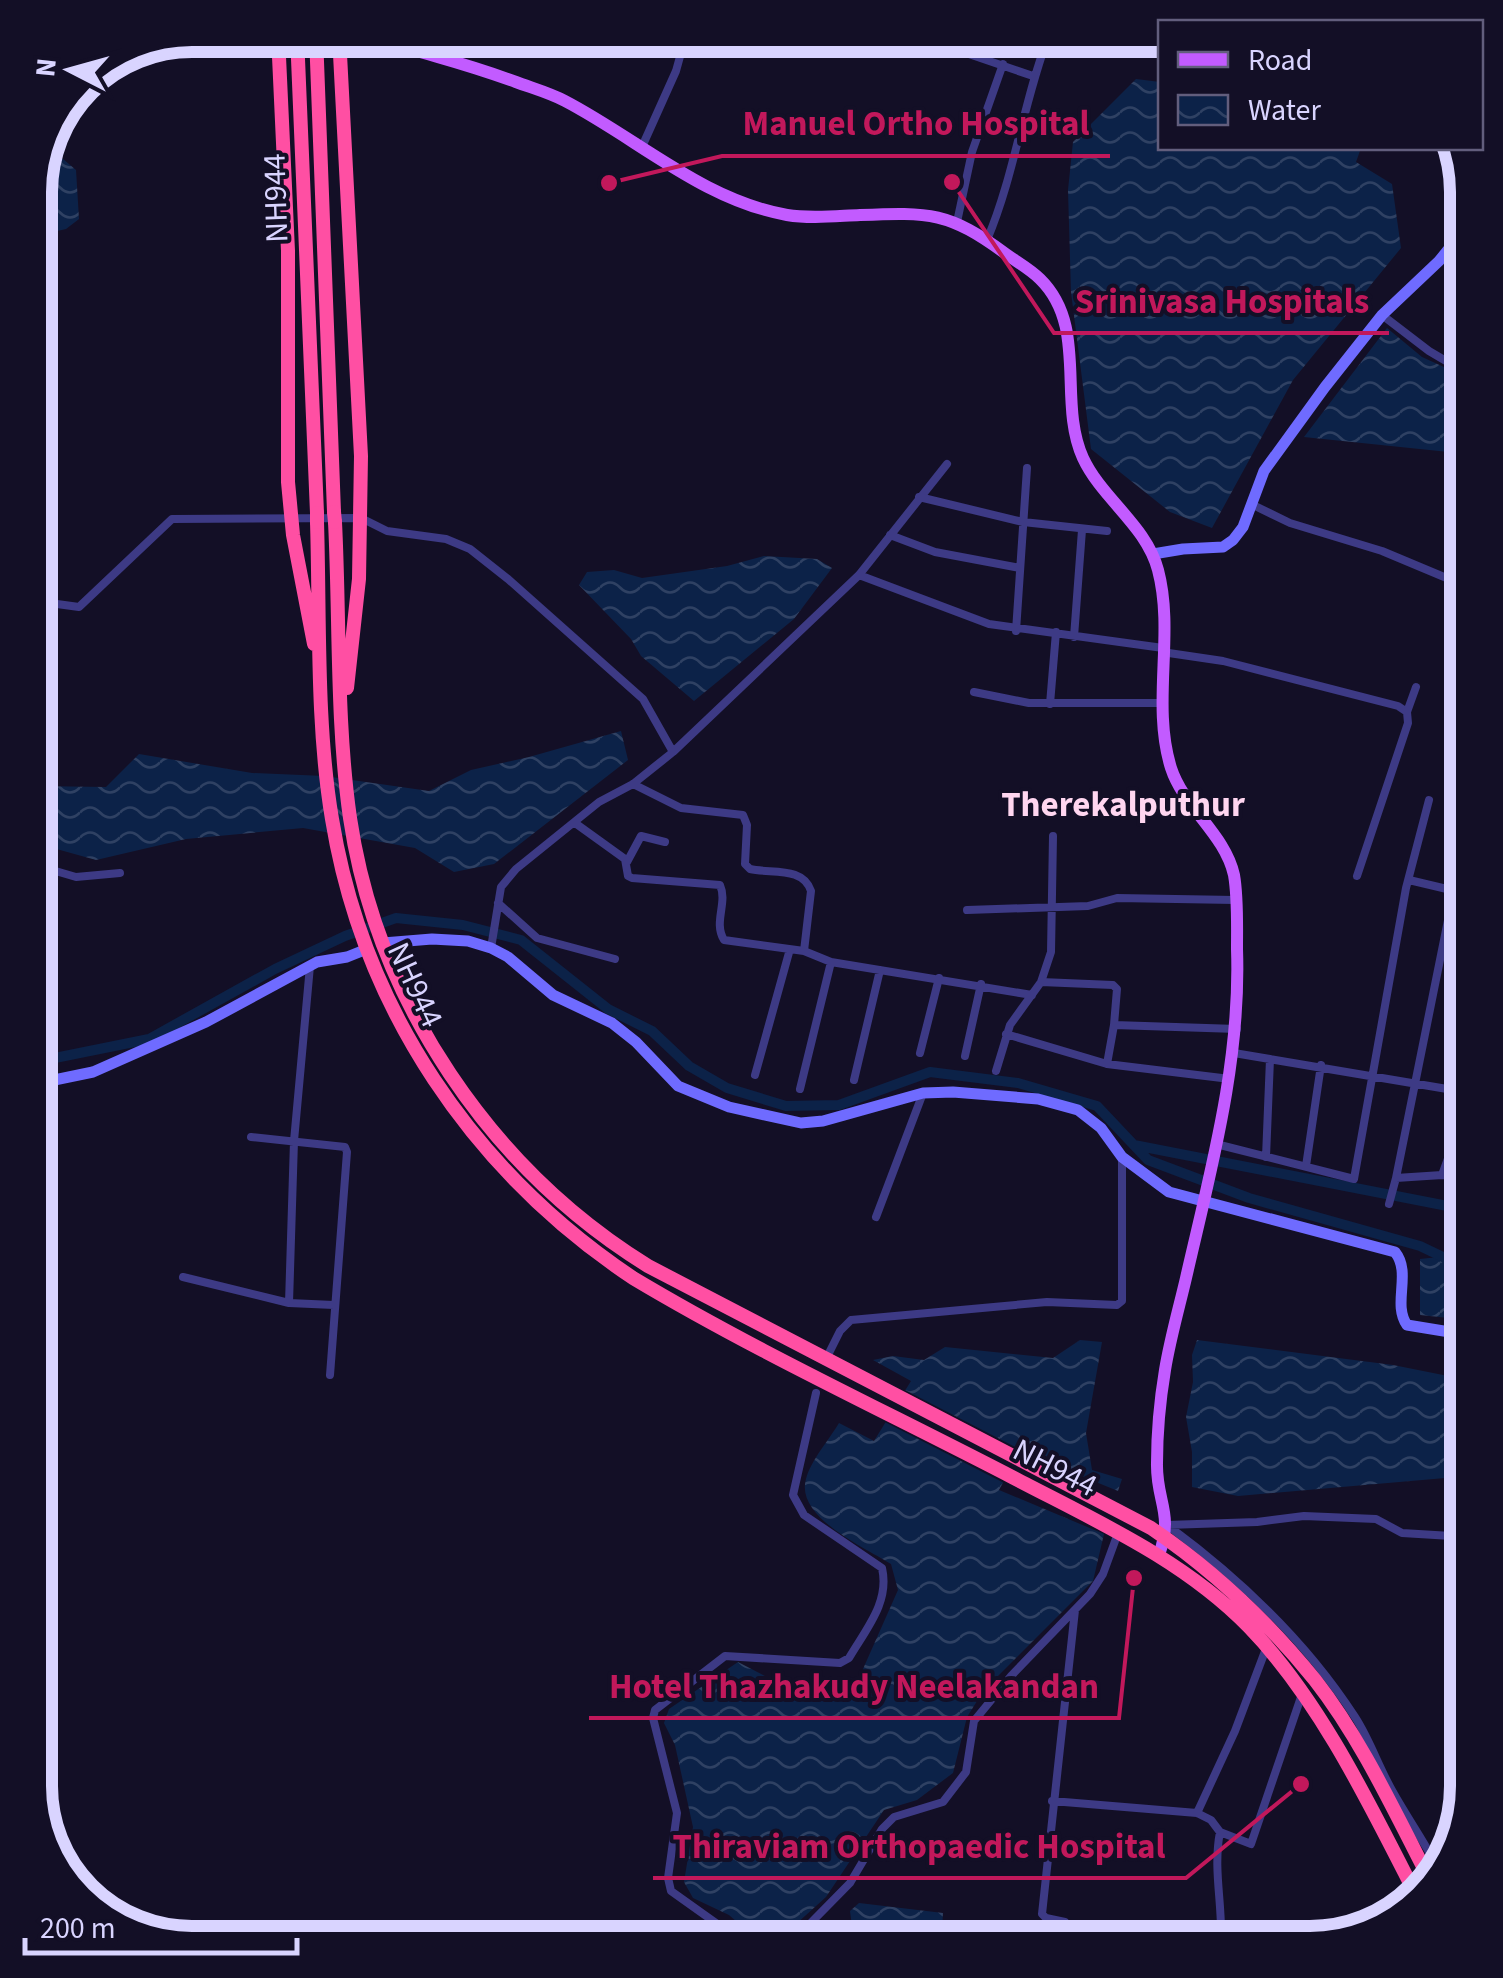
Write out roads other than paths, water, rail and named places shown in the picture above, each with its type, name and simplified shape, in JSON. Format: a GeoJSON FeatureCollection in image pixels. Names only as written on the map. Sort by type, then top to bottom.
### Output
{"type":"FeatureCollection","features":[{"type":"Feature","properties":{"kind":"highway"},"geometry":{"type":"LineString","coordinates":[[279,53],[288,251],[290,518],[324,704]]}},
{"type":"Feature","properties":{"kind":"highway","name":"NH944"},"geometry":{"type":"LineString","coordinates":[[298,53],[325,740],[337,844],[365,945],[404,1031],[444,1097],[481,1145],[548,1214],[642,1283],[1118,1532],[1159,1555],[1234,1612],[1302,1694],[1336,1747],[1410,1885]]}},
{"type":"Feature","properties":{"kind":"highway","name":"NH944"},"geometry":{"type":"LineString","coordinates":[[317,53],[342,740],[354,842],[382,939],[418,1020],[456,1083],[498,1138],[545,1186],[626,1252],[1021,1460],[1166,1531],[1223,1582],[1317,1683],[1352,1738],[1423,1869]]}},
{"type":"Feature","properties":{"kind":"highway"},"geometry":{"type":"LineString","coordinates":[[340,53],[361,518],[352,654],[342,718]]}},
{"type":"Feature","properties":{"kind":"main road"},"geometry":{"type":"LineString","coordinates":[[430,53],[563,99],[641,149],[731,198],[788,215],[922,213],[957,222],[1039,278],[1056,299],[1068,335],[1076,436],[1084,458],[1153,554],[1163,597],[1162,703],[1171,768],[1188,804],[1222,846],[1234,874],[1237,1028],[1230,1079],[1165,1368],[1156,1468],[1166,1531],[1159,1555]]}},
{"type":"Feature","properties":{"kind":"street"},"geometry":{"type":"LineString","coordinates":[[641,149],[681,53]]}},
{"type":"Feature","properties":{"kind":"street"},"geometry":{"type":"LineString","coordinates":[[969,53],[1033,76]]}},
{"type":"Feature","properties":{"kind":"street"},"geometry":{"type":"LineString","coordinates":[[987,240],[1004,201],[1042,53]]}},
{"type":"Feature","properties":{"kind":"street"},"geometry":{"type":"LineString","coordinates":[[957,222],[972,152],[1004,64]]}},
{"type":"Feature","properties":{"kind":"street"},"geometry":{"type":"LineString","coordinates":[[1153,554],[1223,547],[1244,528],[1264,471],[1382,315],[1450,248]]}},
{"type":"Feature","properties":{"kind":"street"},"geometry":{"type":"LineString","coordinates":[[1382,315],[1450,363]]}},
{"type":"Feature","properties":{"kind":"street"},"geometry":{"type":"LineString","coordinates":[[491,942],[501,887],[516,868],[599,802],[633,784],[673,752],[858,575],[947,464]]}},
{"type":"Feature","properties":{"kind":"street"},"geometry":{"type":"LineString","coordinates":[[1016,630],[1027,468]]}},
{"type":"Feature","properties":{"kind":"street"},"geometry":{"type":"LineString","coordinates":[[919,497],[1023,522],[1107,531]]}},
{"type":"Feature","properties":{"kind":"street"},"geometry":{"type":"LineString","coordinates":[[1252,504],[1290,523],[1382,551],[1450,579]]}},
{"type":"Feature","properties":{"kind":"street"},"geometry":{"type":"LineString","coordinates":[[53,604],[78,607],[172,519],[361,518],[387,531],[446,539],[470,550],[643,698],[673,752]]}},
{"type":"Feature","properties":{"kind":"street"},"geometry":{"type":"LineString","coordinates":[[1074,636],[1082,530]]}},
{"type":"Feature","properties":{"kind":"street"},"geometry":{"type":"LineString","coordinates":[[890,535],[935,552],[1020,568]]}},
{"type":"Feature","properties":{"kind":"street"},"geometry":{"type":"LineString","coordinates":[[858,575],[989,624],[1223,661],[1398,706],[1406,712]]}},
{"type":"Feature","properties":{"kind":"street"},"geometry":{"type":"LineString","coordinates":[[1050,704],[1056,632]]}},
{"type":"Feature","properties":{"kind":"street"},"geometry":{"type":"LineString","coordinates":[[1356,876],[1408,723],[1406,712],[1416,687]]}},
{"type":"Feature","properties":{"kind":"street"},"geometry":{"type":"LineString","coordinates":[[974,692],[998,699],[1050,704],[1162,703]]}},
{"type":"Feature","properties":{"kind":"street"},"geometry":{"type":"LineString","coordinates":[[633,784],[682,808],[743,816],[747,825],[746,864],[750,869],[800,875],[808,882],[812,891],[804,951]]}},
{"type":"Feature","properties":{"kind":"street"},"geometry":{"type":"LineString","coordinates":[[1215,1149],[1354,1179],[1370,1074],[1429,800]]}},
{"type":"Feature","properties":{"kind":"street"},"geometry":{"type":"LineString","coordinates":[[575,822],[627,862]]}},
{"type":"Feature","properties":{"kind":"street"},"geometry":{"type":"LineString","coordinates":[[665,842],[641,836],[627,862],[628,876],[720,886],[724,896],[718,928],[724,940],[804,951],[831,962],[1032,995]]}},
{"type":"Feature","properties":{"kind":"street"},"geometry":{"type":"LineString","coordinates":[[996,1070],[1006,1034],[1041,982],[1051,952],[1053,836]]}},
{"type":"Feature","properties":{"kind":"street"},"geometry":{"type":"LineString","coordinates":[[53,870],[76,876],[120,873]]}},
{"type":"Feature","properties":{"kind":"street"},"geometry":{"type":"LineString","coordinates":[[1409,880],[1450,889]]}},
{"type":"Feature","properties":{"kind":"street"},"geometry":{"type":"LineString","coordinates":[[967,910],[1088,906],[1117,898],[1235,900]]}},
{"type":"Feature","properties":{"kind":"street"},"geometry":{"type":"LineString","coordinates":[[498,903],[536,938],[615,959]]}},
{"type":"Feature","properties":{"kind":"street"},"geometry":{"type":"LineString","coordinates":[[1389,1204],[1450,919]]}},
{"type":"Feature","properties":{"kind":"street"},"geometry":{"type":"LineString","coordinates":[[382,939],[491,942],[553,995],[612,1024],[636,1042],[678,1086],[729,1107],[801,1123],[822,1121],[923,1093],[953,1092],[1038,1099],[1078,1110],[1101,1128],[1122,1157],[1169,1192],[1204,1198],[1396,1252],[1402,1270],[1401,1316],[1407,1325],[1450,1331]]}},
{"type":"Feature","properties":{"kind":"street"},"geometry":{"type":"LineString","coordinates":[[53,1080],[93,1072],[206,1022],[310,966],[365,945]]}},
{"type":"Feature","properties":{"kind":"street"},"geometry":{"type":"LineString","coordinates":[[755,1075],[790,949]]}},
{"type":"Feature","properties":{"kind":"street"},"geometry":{"type":"LineString","coordinates":[[800,1089],[831,962]]}},
{"type":"Feature","properties":{"kind":"street"},"geometry":{"type":"LineString","coordinates":[[289,1303],[294,1141],[310,966]]}},
{"type":"Feature","properties":{"kind":"street"},"geometry":{"type":"LineString","coordinates":[[854,1080],[880,970]]}},
{"type":"Feature","properties":{"kind":"street"},"geometry":{"type":"LineString","coordinates":[[920,1053],[939,978]]}},
{"type":"Feature","properties":{"kind":"street"},"geometry":{"type":"LineString","coordinates":[[1041,982],[1114,985],[1114,1025],[1107,1064]]}},
{"type":"Feature","properties":{"kind":"street"},"geometry":{"type":"LineString","coordinates":[[965,1056],[981,984]]}},
{"type":"Feature","properties":{"kind":"street"},"geometry":{"type":"LineString","coordinates":[[1114,1025],[1237,1028]]}},
{"type":"Feature","properties":{"kind":"street"},"geometry":{"type":"LineString","coordinates":[[1006,1034],[1107,1064],[1230,1079]]}},
{"type":"Feature","properties":{"kind":"street"},"geometry":{"type":"LineString","coordinates":[[1234,1052],[1450,1089]]}},
{"type":"Feature","properties":{"kind":"street"},"geometry":{"type":"LineString","coordinates":[[1266,1157],[1270,1059]]}},
{"type":"Feature","properties":{"kind":"street"},"geometry":{"type":"LineString","coordinates":[[1306,1166],[1321,1065]]}},
{"type":"Feature","properties":{"kind":"street"},"geometry":{"type":"LineString","coordinates":[[876,1217],[923,1093]]}},
{"type":"Feature","properties":{"kind":"street"},"geometry":{"type":"LineString","coordinates":[[251,1137],[345,1146],[347,1152],[330,1375]]}},
{"type":"Feature","properties":{"kind":"street"},"geometry":{"type":"LineString","coordinates":[[1442,1175],[1450,1153]]}},
{"type":"Feature","properties":{"kind":"street"},"geometry":{"type":"LineString","coordinates":[[826,1359],[840,1330],[851,1320],[1047,1302],[1122,1302],[1122,1157]]}},
{"type":"Feature","properties":{"kind":"street"},"geometry":{"type":"LineString","coordinates":[[1396,1178],[1450,1176]]}},
{"type":"Feature","properties":{"kind":"street"},"geometry":{"type":"LineString","coordinates":[[183,1278],[289,1303],[334,1305]]}},
{"type":"Feature","properties":{"kind":"street"},"geometry":{"type":"LineString","coordinates":[[720,1926],[671,1891],[668,1878],[677,1813],[652,1718],[655,1710],[725,1656],[840,1662],[849,1658],[884,1598],[882,1568],[804,1514],[795,1503],[793,1495],[816,1392]]}},
{"type":"Feature","properties":{"kind":"street"},"geometry":{"type":"LineString","coordinates":[[1166,1531],[1304,1516],[1376,1519],[1402,1533],[1450,1535]]}},
{"type":"Feature","properties":{"kind":"street"},"geometry":{"type":"LineString","coordinates":[[1166,1531],[1206,1554],[1299,1642],[1356,1719],[1431,1857]]}},
{"type":"Feature","properties":{"kind":"street"},"geometry":{"type":"LineString","coordinates":[[808,1926],[850,1884],[882,1829],[894,1816],[943,1802],[966,1772],[974,1721],[1104,1574],[1118,1532]]}},
{"type":"Feature","properties":{"kind":"street"},"geometry":{"type":"LineString","coordinates":[[1065,1926],[1065,1922],[1042,1914],[1075,1610]]}},
{"type":"Feature","properties":{"kind":"street"},"geometry":{"type":"LineString","coordinates":[[1197,1813],[1235,1731],[1266,1646]]}},
{"type":"Feature","properties":{"kind":"street"},"geometry":{"type":"LineString","coordinates":[[1052,1801],[1197,1813],[1211,1820],[1220,1832],[1252,1844],[1302,1694]]}},
{"type":"Feature","properties":{"kind":"street"},"geometry":{"type":"LineString","coordinates":[[1220,1832],[1215,1862],[1221,1926]]}},
{"type":"Feature","properties":{"kind":"water"},"geometry":{"type":"Polygon","coordinates":[[[1136,79],[1158,82],[1158,150],[1360,150],[1356,162],[1392,184],[1401,248],[1293,380],[1212,528],[1170,512],[1091,449],[1071,292],[1068,190],[1073,142],[1136,79]]]}},
{"type":"Feature","properties":{"kind":"water"},"geometry":{"type":"Polygon","coordinates":[[[57,159],[63,159],[76,170],[79,219],[66,229],[53,232],[57,159]]]}},
{"type":"Feature","properties":{"kind":"water"},"geometry":{"type":"Polygon","coordinates":[[[1387,328],[1422,357],[1450,370],[1450,452],[1304,437],[1387,328]]]}},
{"type":"Feature","properties":{"kind":"water"},"geometry":{"type":"Polygon","coordinates":[[[764,556],[817,559],[832,568],[794,619],[694,701],[641,656],[631,639],[579,585],[587,572],[614,570],[642,578],[727,566],[764,556]]]}},
{"type":"Feature","properties":{"kind":"water"},"geometry":{"type":"Polygon","coordinates":[[[621,731],[628,760],[494,864],[454,872],[415,848],[303,828],[186,839],[96,860],[53,848],[53,786],[106,787],[139,754],[252,773],[324,776],[429,791],[471,770],[621,731]]]}},
{"type":"Feature","properties":{"kind":"water"},"geometry":{"type":"Polygon","coordinates":[[[1450,1256],[1450,1318],[1420,1315],[1420,1259],[1450,1256]]]}},
{"type":"Feature","properties":{"kind":"water"},"geometry":{"type":"Polygon","coordinates":[[[1080,1340],[1102,1342],[1086,1433],[1092,1470],[1122,1479],[1118,1491],[1069,1471],[1025,1443],[999,1490],[1104,1534],[1093,1581],[984,1690],[967,1717],[953,1773],[917,1800],[884,1810],[826,1897],[794,1926],[742,1926],[729,1915],[693,1898],[684,1882],[693,1827],[675,1745],[664,1723],[669,1709],[738,1662],[780,1684],[859,1678],[898,1590],[891,1564],[834,1529],[811,1506],[805,1493],[812,1465],[839,1423],[874,1441],[911,1381],[873,1360],[893,1356],[924,1360],[945,1347],[1053,1358],[1080,1340]]]}},
{"type":"Feature","properties":{"kind":"water"},"geometry":{"type":"Polygon","coordinates":[[[1197,1340],[1393,1365],[1450,1376],[1450,1478],[1238,1496],[1192,1487],[1186,1417],[1193,1382],[1192,1355],[1197,1340]]]}},
{"type":"Feature","properties":{"kind":"water"},"geometry":{"type":"Polygon","coordinates":[[[859,1903],[943,1913],[942,1926],[852,1926],[850,1911],[859,1903]]]}},
{"type":"Feature","properties":{"kind":"waterway"},"geometry":{"type":"LineString","coordinates":[[53,1058],[149,1039],[275,969],[345,936],[396,918],[463,925],[521,940],[608,1009],[652,1031],[689,1066],[727,1088],[786,1106],[839,1105],[930,1072],[1018,1083],[1097,1106],[1148,1160],[1249,1198],[1420,1246],[1443,1257]]}},
{"type":"Feature","properties":{"kind":"waterway"},"geometry":{"type":"LineString","coordinates":[[1134,1145],[1450,1206]]}},
{"type":"Feature","properties":{"kind":"place","name":"Srinivasa Hospitals"},"geometry":{"type":"Point","coordinates":[952,182]}},
{"type":"Feature","properties":{"kind":"place","name":"Manuel Ortho Hospital"},"geometry":{"type":"Point","coordinates":[609,183]}},
{"type":"Feature","properties":{"kind":"place","name":"Hotel Thazhakudy Neelakandan"},"geometry":{"type":"Point","coordinates":[1134,1578]}},
{"type":"Feature","properties":{"kind":"place","name":"Thiraviam Orthopaedic Hospital"},"geometry":{"type":"Point","coordinates":[1301,1784]}},
{"type":"Feature","properties":{"kind":"district","name":"Therekalputhur"},"geometry":{"type":"Point","coordinates":[1123,805]}}]}
